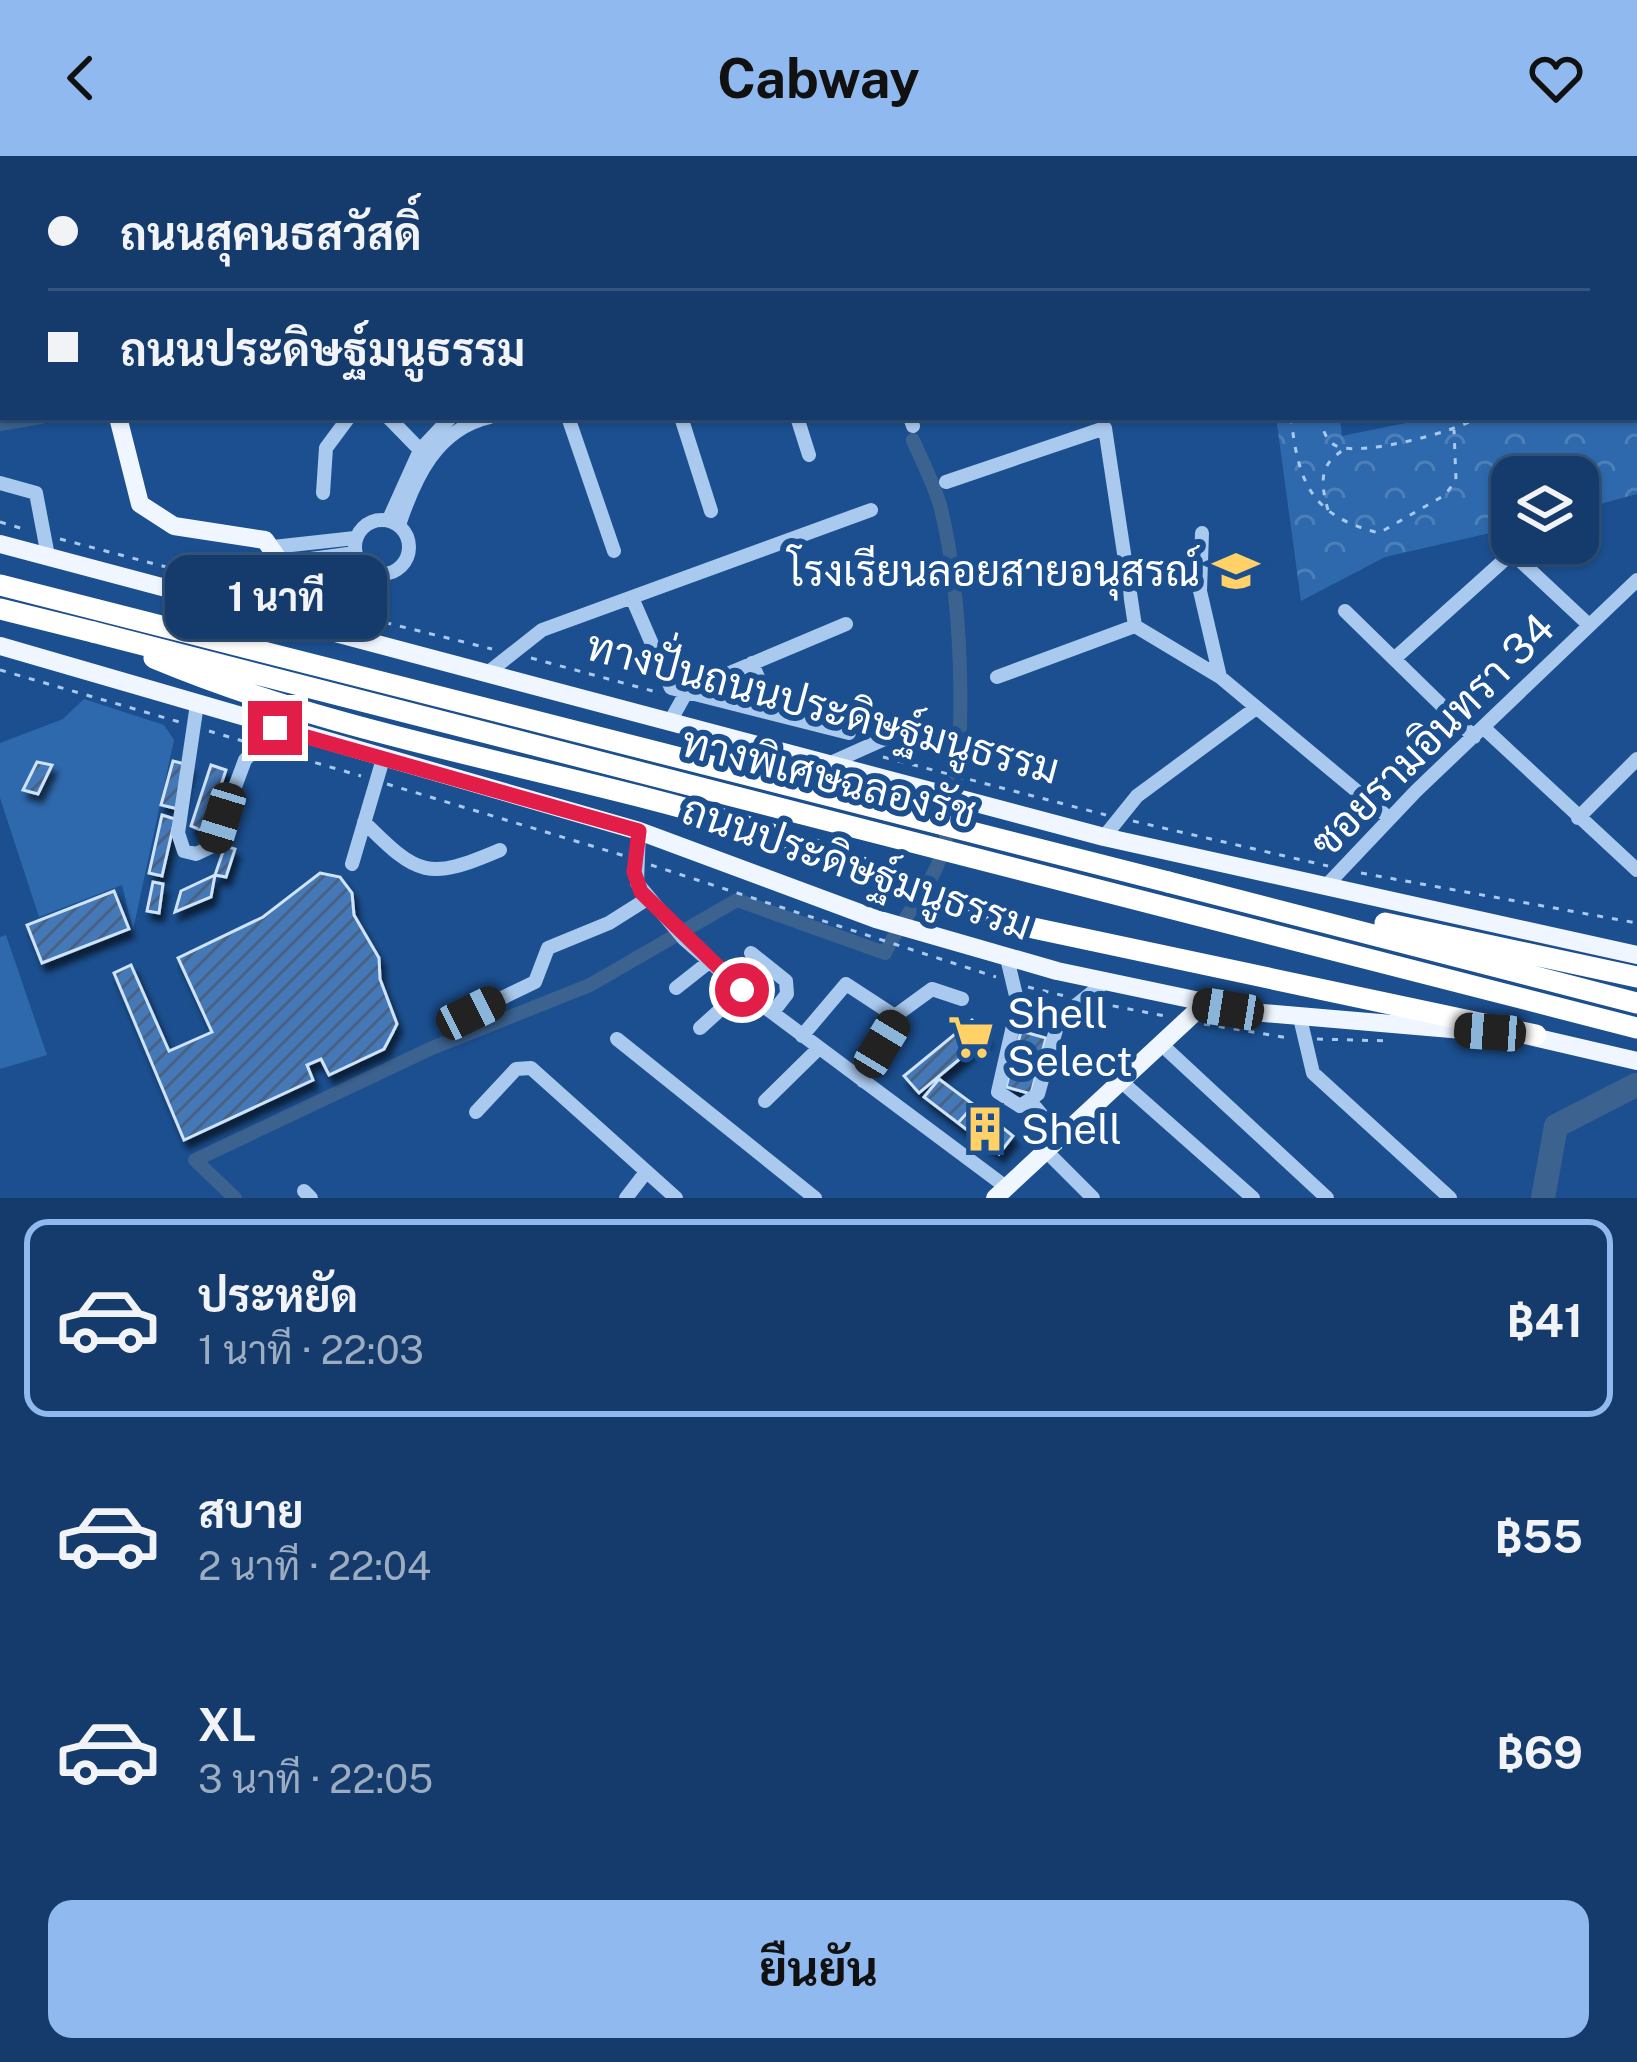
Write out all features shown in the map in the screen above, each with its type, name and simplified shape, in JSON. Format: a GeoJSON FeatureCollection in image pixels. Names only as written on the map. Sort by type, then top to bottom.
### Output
{"type":"FeatureCollection","features":[{"type":"Feature","properties":{"kind":"highway","name":"ทางพิเศษฉลองรัช"},"geometry":{"type":"LineString","coordinates":[[0,585],[1637,1003]]}},
{"type":"Feature","properties":{"kind":"highway","name":"ทางพิเศษฉลองรัช"},"geometry":{"type":"LineString","coordinates":[[0,609],[1637,1028]]}},
{"type":"Feature","properties":{"kind":"highway"},"geometry":{"type":"LineString","coordinates":[[93,632],[218,684],[329,720],[678,807],[810,848],[920,893],[1128,950],[1536,1035]]}},
{"type":"Feature","properties":{"kind":"highway"},"geometry":{"type":"LineString","coordinates":[[1342,924],[1393,923],[1637,977]]}},
{"type":"Feature","properties":{"kind":"main road"},"geometry":{"type":"LineString","coordinates":[[119,420],[134,495],[149,514],[174,526],[245,535],[277,555],[284,608]]}},
{"type":"Feature","properties":{"kind":"main road","name":"ถนนประดิษฐ์มนูธรรม"},"geometry":{"type":"LineString","coordinates":[[0,544],[284,608],[490,670],[832,762],[959,787],[1104,837],[1637,955]]}},
{"type":"Feature","properties":{"kind":"main road"},"geometry":{"type":"LineString","coordinates":[[0,576],[0,609]]}},
{"type":"Feature","properties":{"kind":"main road","name":"ถนนประดิษฐ์มนูธรรม"},"geometry":{"type":"LineString","coordinates":[[0,646],[639,831],[895,935],[1203,1005],[1300,1018],[1536,1035],[1637,1061]]}},
{"type":"Feature","properties":{"kind":"main road"},"geometry":{"type":"LineString","coordinates":[[1000,1193],[1203,1005]]}},
{"type":"Feature","properties":{"kind":"street"},"geometry":{"type":"LineString","coordinates":[[323,493],[326,448],[347,420]]}},
{"type":"Feature","properties":{"kind":"street"},"geometry":{"type":"LineString","coordinates":[[391,420],[424,455]]}},
{"type":"Feature","properties":{"kind":"street"},"geometry":{"type":"LineString","coordinates":[[569,420],[614,551]]}},
{"type":"Feature","properties":{"kind":"street"},"geometry":{"type":"LineString","coordinates":[[682,420],[711,511]]}},
{"type":"Feature","properties":{"kind":"street"},"geometry":{"type":"LineString","coordinates":[[798,420],[809,455]]}},
{"type":"Feature","properties":{"kind":"street"},"geometry":{"type":"LineString","coordinates":[[394,522],[424,455],[452,421]]}},
{"type":"Feature","properties":{"kind":"street"},"geometry":{"type":"LineString","coordinates":[[946,482],[1105,428],[1135,626]]}},
{"type":"Feature","properties":{"kind":"street"},"geometry":{"type":"LineString","coordinates":[[0,483],[36,493],[48,556]]}},
{"type":"Feature","properties":{"kind":"street"},"geometry":{"type":"LineString","coordinates":[[490,670],[542,629],[633,600],[871,510]]}},
{"type":"Feature","properties":{"kind":"street"},"geometry":{"type":"LineString","coordinates":[[355,546],[371,572],[397,570],[410,548],[394,522]]}},
{"type":"Feature","properties":{"kind":"street"},"geometry":{"type":"LineString","coordinates":[[355,546],[363,526],[394,522]]}},
{"type":"Feature","properties":{"kind":"street"},"geometry":{"type":"LineString","coordinates":[[1202,533],[1200,591],[1220,677]]}},
{"type":"Feature","properties":{"kind":"street"},"geometry":{"type":"LineString","coordinates":[[277,555],[355,546]]}},
{"type":"Feature","properties":{"kind":"street"},"geometry":{"type":"LineString","coordinates":[[1394,659],[1512,553],[1589,625]]}},
{"type":"Feature","properties":{"kind":"street","name":"ซอยรามอินทรา 34"},"geometry":{"type":"LineString","coordinates":[[1325,887],[1389,818],[1637,580]]}},
{"type":"Feature","properties":{"kind":"street"},"geometry":{"type":"LineString","coordinates":[[633,600],[665,684],[685,695],[773,712],[851,741]]}},
{"type":"Feature","properties":{"kind":"street"},"geometry":{"type":"LineString","coordinates":[[1345,611],[1637,870]]}},
{"type":"Feature","properties":{"kind":"street"},"geometry":{"type":"LineString","coordinates":[[672,718],[685,695],[846,624]]}},
{"type":"Feature","properties":{"kind":"street"},"geometry":{"type":"LineString","coordinates":[[997,677],[1135,626]]}},
{"type":"Feature","properties":{"kind":"street"},"geometry":{"type":"LineString","coordinates":[[1135,626],[1220,677],[1389,818]]}},
{"type":"Feature","properties":{"kind":"street"},"geometry":{"type":"LineString","coordinates":[[752,663],[773,712]]}},
{"type":"Feature","properties":{"kind":"street"},"geometry":{"type":"LineString","coordinates":[[197,704],[178,833],[184,851],[196,854],[214,846],[230,790],[256,745],[275,728]]}},
{"type":"Feature","properties":{"kind":"street"},"geometry":{"type":"LineString","coordinates":[[1104,837],[1137,796],[1256,708]]}},
{"type":"Feature","properties":{"kind":"street"},"geometry":{"type":"LineString","coordinates":[[832,762],[851,741],[918,724]]}},
{"type":"Feature","properties":{"kind":"street"},"geometry":{"type":"LineString","coordinates":[[1578,818],[1637,758]]}},
{"type":"Feature","properties":{"kind":"street"},"geometry":{"type":"LineString","coordinates":[[352,864],[383,759]]}},
{"type":"Feature","properties":{"kind":"street"},"geometry":{"type":"LineString","coordinates":[[364,822],[411,866],[432,872],[500,850]]}},
{"type":"Feature","properties":{"kind":"street"},"geometry":{"type":"LineString","coordinates":[[639,831],[634,872],[647,899],[680,934],[742,990],[1000,1193]]}},
{"type":"Feature","properties":{"kind":"street"},"geometry":{"type":"LineString","coordinates":[[471,1013],[535,982],[548,949],[609,923],[647,899]]}},
{"type":"Feature","properties":{"kind":"street"},"geometry":{"type":"LineString","coordinates":[[751,952],[786,981],[788,994],[773,1012]]}},
{"type":"Feature","properties":{"kind":"street"},"geometry":{"type":"LineString","coordinates":[[1007,958],[1018,1004],[998,1092],[1020,1106],[1038,1094],[1059,1019],[1105,982]]}},
{"type":"Feature","properties":{"kind":"street"},"geometry":{"type":"LineString","coordinates":[[676,988],[709,962]]}},
{"type":"Feature","properties":{"kind":"street"},"geometry":{"type":"LineString","coordinates":[[802,1036],[844,985],[895,1016]]}},
{"type":"Feature","properties":{"kind":"street"},"geometry":{"type":"LineString","coordinates":[[863,1082],[895,1016],[932,989],[962,1000]]}},
{"type":"Feature","properties":{"kind":"street"},"geometry":{"type":"LineString","coordinates":[[700,1028],[742,990]]}},
{"type":"Feature","properties":{"kind":"street"},"geometry":{"type":"LineString","coordinates":[[1300,1018],[1313,1072],[1450,1198]]}},
{"type":"Feature","properties":{"kind":"street"},"geometry":{"type":"LineString","coordinates":[[617,1039],[815,1198]]}},
{"type":"Feature","properties":{"kind":"street"},"geometry":{"type":"LineString","coordinates":[[1162,1045],[1327,1198]]}},
{"type":"Feature","properties":{"kind":"street"},"geometry":{"type":"LineString","coordinates":[[765,1100],[818,1049]]}},
{"type":"Feature","properties":{"kind":"street"},"geometry":{"type":"LineString","coordinates":[[476,1112],[516,1069],[531,1068],[676,1198]]}},
{"type":"Feature","properties":{"kind":"street"},"geometry":{"type":"LineString","coordinates":[[1123,1083],[1253,1198]]}},
{"type":"Feature","properties":{"kind":"street"},"geometry":{"type":"LineString","coordinates":[[1030,1102],[1052,1144],[1093,1198]]}},
{"type":"Feature","properties":{"kind":"street"},"geometry":{"type":"LineString","coordinates":[[626,1198],[646,1172]]}},
{"type":"Feature","properties":{"kind":"path"},"geometry":{"type":"LineString","coordinates":[[1292,420],[1303,486],[1328,510],[1363,529],[1393,530],[1445,495],[1456,480],[1454,430]]}},
{"type":"Feature","properties":{"kind":"path"},"geometry":{"type":"LineString","coordinates":[[1320,420],[1326,438],[1337,447],[1454,430],[1473,420]]}},
{"type":"Feature","properties":{"kind":"path"},"geometry":{"type":"LineString","coordinates":[[1328,510],[1322,471],[1330,457],[1348,447]]}},
{"type":"Feature","properties":{"kind":"path","name":"ทางปั่นถนนประดิษฐ์มนูธรรม"},"geometry":{"type":"LineString","coordinates":[[0,522],[284,608],[511,653],[685,695]]}},
{"type":"Feature","properties":{"kind":"path"},"geometry":{"type":"LineString","coordinates":[[0,670],[895,935]]}},
{"type":"Feature","properties":{"kind":"path","name":"ทางปั่นถนนประดิษฐ์มนูธรรม"},"geometry":{"type":"LineString","coordinates":[[851,741],[959,787],[1342,869],[1637,923]]}},
{"type":"Feature","properties":{"kind":"green space"},"geometry":{"type":"Polygon","coordinates":[[[1276,420],[1340,420],[1342,436],[1420,420],[1637,420],[1637,494],[1599,504],[1599,456],[1491,456],[1491,533],[1385,557],[1301,601],[1276,420]]]}},
{"type":"Feature","properties":{"kind":"green space"},"geometry":{"type":"Polygon","coordinates":[[[84,699],[164,725],[174,740],[133,930],[122,885],[39,917],[0,798],[0,743],[63,719],[84,699]]]}},
{"type":"Feature","properties":{"kind":"green space"},"geometry":{"type":"Polygon","coordinates":[[[6,935],[47,1055],[0,1069],[0,937],[6,935]]]}},
{"type":"Feature","properties":{"kind":"building"},"geometry":{"type":"Polygon","coordinates":[[[173,761],[189,765],[178,809],[161,805],[173,761]]]}},
{"type":"Feature","properties":{"kind":"building"},"geometry":{"type":"Polygon","coordinates":[[[37,762],[52,765],[38,794],[23,790],[37,762]]]}},
{"type":"Feature","properties":{"kind":"building"},"geometry":{"type":"Polygon","coordinates":[[[211,765],[226,770],[205,832],[191,826],[211,765]]]}},
{"type":"Feature","properties":{"kind":"building"},"geometry":{"type":"Polygon","coordinates":[[[162,815],[175,819],[162,876],[149,873],[162,815]]]}},
{"type":"Feature","properties":{"kind":"building"},"geometry":{"type":"Polygon","coordinates":[[[225,846],[235,849],[226,877],[215,875],[225,846]]]}},
{"type":"Feature","properties":{"kind":"building"},"geometry":{"type":"Polygon","coordinates":[[[320,873],[340,877],[352,893],[354,915],[379,958],[380,979],[397,1024],[393,1032],[384,1049],[329,1075],[321,1059],[307,1065],[313,1080],[184,1140],[114,973],[131,965],[169,1051],[212,1032],[178,958],[263,917],[320,873]]]}},
{"type":"Feature","properties":{"kind":"building"},"geometry":{"type":"Polygon","coordinates":[[[215,875],[211,897],[175,912],[181,891],[215,875]]]}},
{"type":"Feature","properties":{"kind":"building"},"geometry":{"type":"Polygon","coordinates":[[[153,882],[163,884],[159,913],[147,911],[153,882]]]}},
{"type":"Feature","properties":{"kind":"building"},"geometry":{"type":"Polygon","coordinates":[[[114,891],[129,929],[42,963],[27,925],[114,891]]]}},
{"type":"Feature","properties":{"kind":"building"},"geometry":{"type":"Polygon","coordinates":[[[972,1020],[986,1037],[919,1093],[904,1076],[972,1020]]]}},
{"type":"Feature","properties":{"kind":"building"},"geometry":{"type":"Polygon","coordinates":[[[1021,1031],[1046,1038],[1031,1094],[1006,1087],[1021,1031]]]}},
{"type":"Feature","properties":{"kind":"building"},"geometry":{"type":"Polygon","coordinates":[[[939,1079],[974,1105],[958,1123],[924,1097],[939,1079]]]}},
{"type":"Feature","properties":{"kind":"building","name":"Shell"},"geometry":{"type":"Polygon","coordinates":[[[974,1105],[1013,1136],[999,1154],[958,1123],[974,1105]]]}},
{"type":"Feature","properties":{"kind":"waterway"},"geometry":{"type":"LineString","coordinates":[[0,424],[23,420]]}},
{"type":"Feature","properties":{"kind":"waterway"},"geometry":{"type":"LineString","coordinates":[[235,1198],[195,1160],[432,1048],[590,985],[737,900],[885,953],[937,866],[948,830],[959,740],[959,639],[949,546],[938,500],[913,440]]}},
{"type":"Feature","properties":{"kind":"waterway"},"geometry":{"type":"LineString","coordinates":[[1543,1198],[1556,1126],[1636,1085]]}},
{"type":"Feature","properties":{"kind":"place","name":"โรงเรียนลอยสายอนุสรณ์"},"geometry":{"type":"Point","coordinates":[1236,571]}},
{"type":"Feature","properties":{"kind":"place","name":"Shell Select"},"geometry":{"type":"Point","coordinates":[971,1037]}},
{"type":"Feature","properties":{"kind":"place","name":"Shell"},"geometry":{"type":"Point","coordinates":[985,1129]}},
{"type":"Feature","properties":{"kind":"route"},"geometry":{"type":"LineString","coordinates":[[275,728],[639,831],[634,872],[641,892],[742,990]]}}]}
